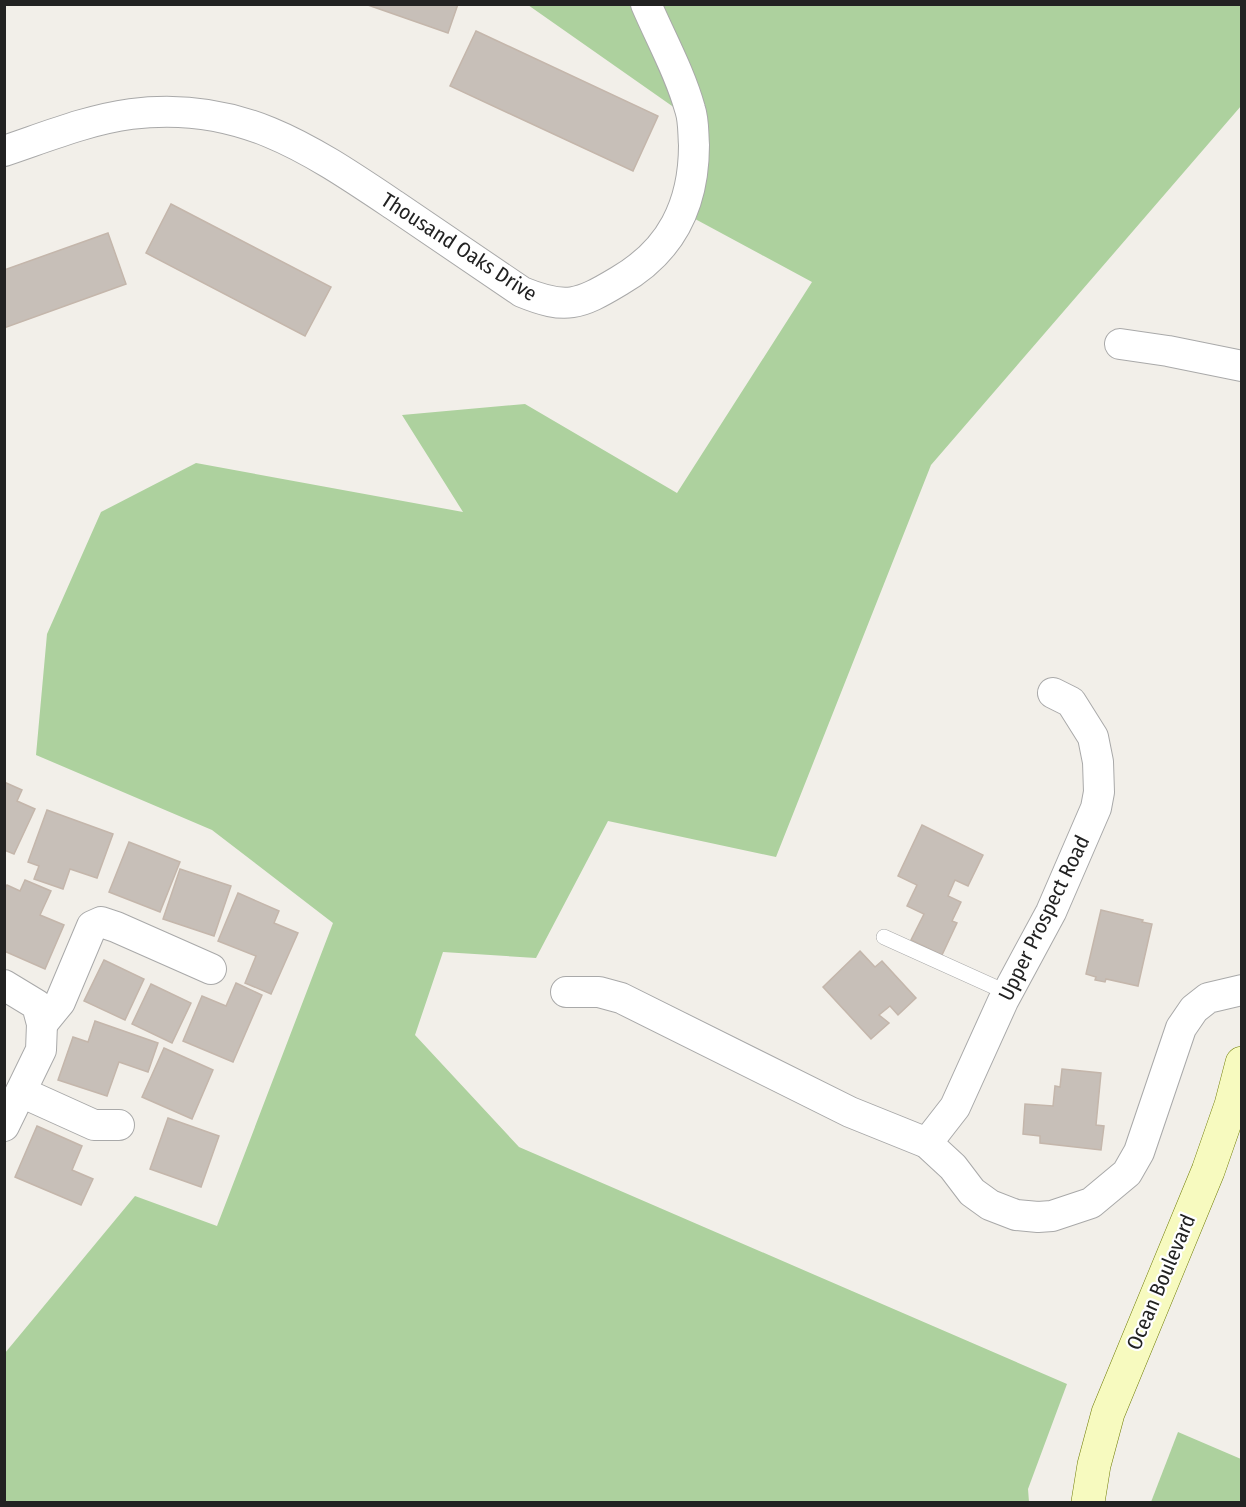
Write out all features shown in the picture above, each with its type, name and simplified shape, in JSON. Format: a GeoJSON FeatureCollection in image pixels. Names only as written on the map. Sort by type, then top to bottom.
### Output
{"type":"FeatureCollection","features":[{"type":"Feature","properties":{"kind":"street","name":"Thousand Oaks Drive"},"geometry":{"type":"LineString","coordinates":[[4,151],[93,121],[130,114],[192,113],[255,126],[304,147],[340,169],[522,292],[545,301],[572,304],[594,296],[641,268],[664,243],[687,202],[694,170],[693,123],[681,83],[646,4]]}},
{"type":"Feature","properties":{"kind":"street"},"geometry":{"type":"LineString","coordinates":[[1120,344],[1242,366]]}},
{"type":"Feature","properties":{"kind":"street","name":"Upper Prospect Road"},"geometry":{"type":"LineString","coordinates":[[927,1143],[955,1107],[1008,993],[1051,912],[1096,808],[1099,792],[1098,762],[1093,737],[1071,702],[1053,693]]}},
{"type":"Feature","properties":{"kind":"street"},"geometry":{"type":"LineString","coordinates":[[42,1024],[60,1002],[92,926],[101,922],[212,969]]}},
{"type":"Feature","properties":{"kind":"street"},"geometry":{"type":"LineString","coordinates":[[4,985],[37,1005],[42,1024],[41,1050],[4,1126]]}},
{"type":"Feature","properties":{"kind":"street"},"geometry":{"type":"LineString","coordinates":[[566,992],[599,992],[621,998],[850,1112],[927,1143],[952,1167],[972,1192],[990,1205],[1016,1215],[1038,1217],[1053,1216],[1091,1203],[1127,1173],[1139,1152],[1181,1028],[1194,1009],[1208,998],[1242,990]]}},
{"type":"Feature","properties":{"kind":"street","name":"Ocean Boulevard"},"geometry":{"type":"LineString","coordinates":[[1088,1503],[1094,1465],[1108,1413],[1208,1171],[1231,1105],[1242,1063]]}},
{"type":"Feature","properties":{"kind":"street"},"geometry":{"type":"LineString","coordinates":[[21,1092],[94,1125],[119,1125]]}},
{"type":"Feature","properties":{"kind":"lane"},"geometry":{"type":"LineString","coordinates":[[884,937],[1008,993]]}},
{"type":"Feature","properties":{"kind":"green space"},"geometry":{"type":"Polygon","coordinates":[[[528,5],[1241,5],[1241,106],[931,465],[776,857],[608,821],[536,958],[443,952],[415,1035],[519,1147],[1067,1384],[1028,1489],[1029,1502],[5,1502],[5,1353],[135,1196],[217,1226],[333,923],[212,830],[36,755],[47,634],[101,512],[196,463],[463,512],[402,415],[525,404],[677,493],[812,282],[684,213],[702,127],[528,5]]]}},
{"type":"Feature","properties":{"kind":"green space"},"geometry":{"type":"Polygon","coordinates":[[[1178,1432],[1241,1459],[1241,1502],[1151,1502],[1178,1432]]]}},
{"type":"Feature","properties":{"kind":"building"},"geometry":{"type":"Polygon","coordinates":[[[365,4],[458,4],[448,33],[365,4]]]}},
{"type":"Feature","properties":{"kind":"building"},"geometry":{"type":"Polygon","coordinates":[[[476,31],[658,116],[633,171],[450,86],[476,31]]]}},
{"type":"Feature","properties":{"kind":"building"},"geometry":{"type":"Polygon","coordinates":[[[171,204],[331,287],[305,336],[146,253],[171,204]]]}},
{"type":"Feature","properties":{"kind":"building"},"geometry":{"type":"Polygon","coordinates":[[[108,233],[126,284],[4,328],[4,270],[108,233]]]}},
{"type":"Feature","properties":{"kind":"building"},"geometry":{"type":"Polygon","coordinates":[[[4,782],[22,790],[17,801],[35,809],[14,854],[4,850],[4,782]]]}},
{"type":"Feature","properties":{"kind":"building"},"geometry":{"type":"Polygon","coordinates":[[[47,810],[113,834],[97,878],[70,869],[63,889],[34,879],[39,866],[28,862],[47,810]]]}},
{"type":"Feature","properties":{"kind":"building"},"geometry":{"type":"Polygon","coordinates":[[[922,825],[983,855],[968,886],[955,880],[948,896],[961,902],[952,921],[957,923],[942,955],[911,940],[924,914],[907,906],[917,885],[898,876],[922,825]]]}},
{"type":"Feature","properties":{"kind":"building"},"geometry":{"type":"Polygon","coordinates":[[[129,842],[180,862],[160,912],[109,892],[129,842]]]}},
{"type":"Feature","properties":{"kind":"building"},"geometry":{"type":"Polygon","coordinates":[[[180,869],[231,886],[214,936],[163,919],[180,869]]]}},
{"type":"Feature","properties":{"kind":"building"},"geometry":{"type":"Polygon","coordinates":[[[25,880],[51,891],[40,915],[64,925],[45,969],[4,951],[4,890],[7,885],[20,891],[25,880]]]}},
{"type":"Feature","properties":{"kind":"building"},"geometry":{"type":"Polygon","coordinates":[[[238,893],[279,911],[274,923],[298,933],[271,994],[245,983],[256,956],[218,941],[238,893]]]}},
{"type":"Feature","properties":{"kind":"building"},"geometry":{"type":"Polygon","coordinates":[[[1101,910],[1152,924],[1138,986],[1106,979],[1105,982],[1095,980],[1096,977],[1086,974],[1101,910]]]}},
{"type":"Feature","properties":{"kind":"building"},"geometry":{"type":"Polygon","coordinates":[[[860,951],[875,967],[882,961],[916,998],[898,1015],[890,1006],[879,1015],[889,1023],[871,1039],[823,987],[860,951]]]}},
{"type":"Feature","properties":{"kind":"building"},"geometry":{"type":"Polygon","coordinates":[[[104,960],[144,979],[125,1020],[84,1001],[104,960]]]}},
{"type":"Feature","properties":{"kind":"building"},"geometry":{"type":"Polygon","coordinates":[[[236,983],[262,995],[233,1062],[183,1041],[202,996],[226,1006],[236,983]]]}},
{"type":"Feature","properties":{"kind":"building"},"geometry":{"type":"Polygon","coordinates":[[[151,984],[191,1003],[172,1043],[132,1024],[151,984]]]}},
{"type":"Feature","properties":{"kind":"building"},"geometry":{"type":"Polygon","coordinates":[[[95,1021],[158,1043],[148,1072],[119,1062],[107,1096],[58,1080],[73,1037],[88,1042],[95,1021]]]}},
{"type":"Feature","properties":{"kind":"building"},"geometry":{"type":"Polygon","coordinates":[[[164,1048],[213,1070],[192,1119],[142,1097],[164,1048]]]}},
{"type":"Feature","properties":{"kind":"building"},"geometry":{"type":"Polygon","coordinates":[[[1062,1069],[1101,1073],[1096,1125],[1104,1126],[1101,1150],[1040,1143],[1040,1136],[1023,1134],[1025,1104],[1053,1106],[1055,1086],[1060,1087],[1062,1069]]]}},
{"type":"Feature","properties":{"kind":"building"},"geometry":{"type":"Polygon","coordinates":[[[168,1118],[219,1136],[201,1187],[150,1169],[168,1118]]]}},
{"type":"Feature","properties":{"kind":"building"},"geometry":{"type":"Polygon","coordinates":[[[37,1126],[82,1146],[72,1170],[93,1179],[81,1205],[15,1177],[37,1126]]]}}]}
